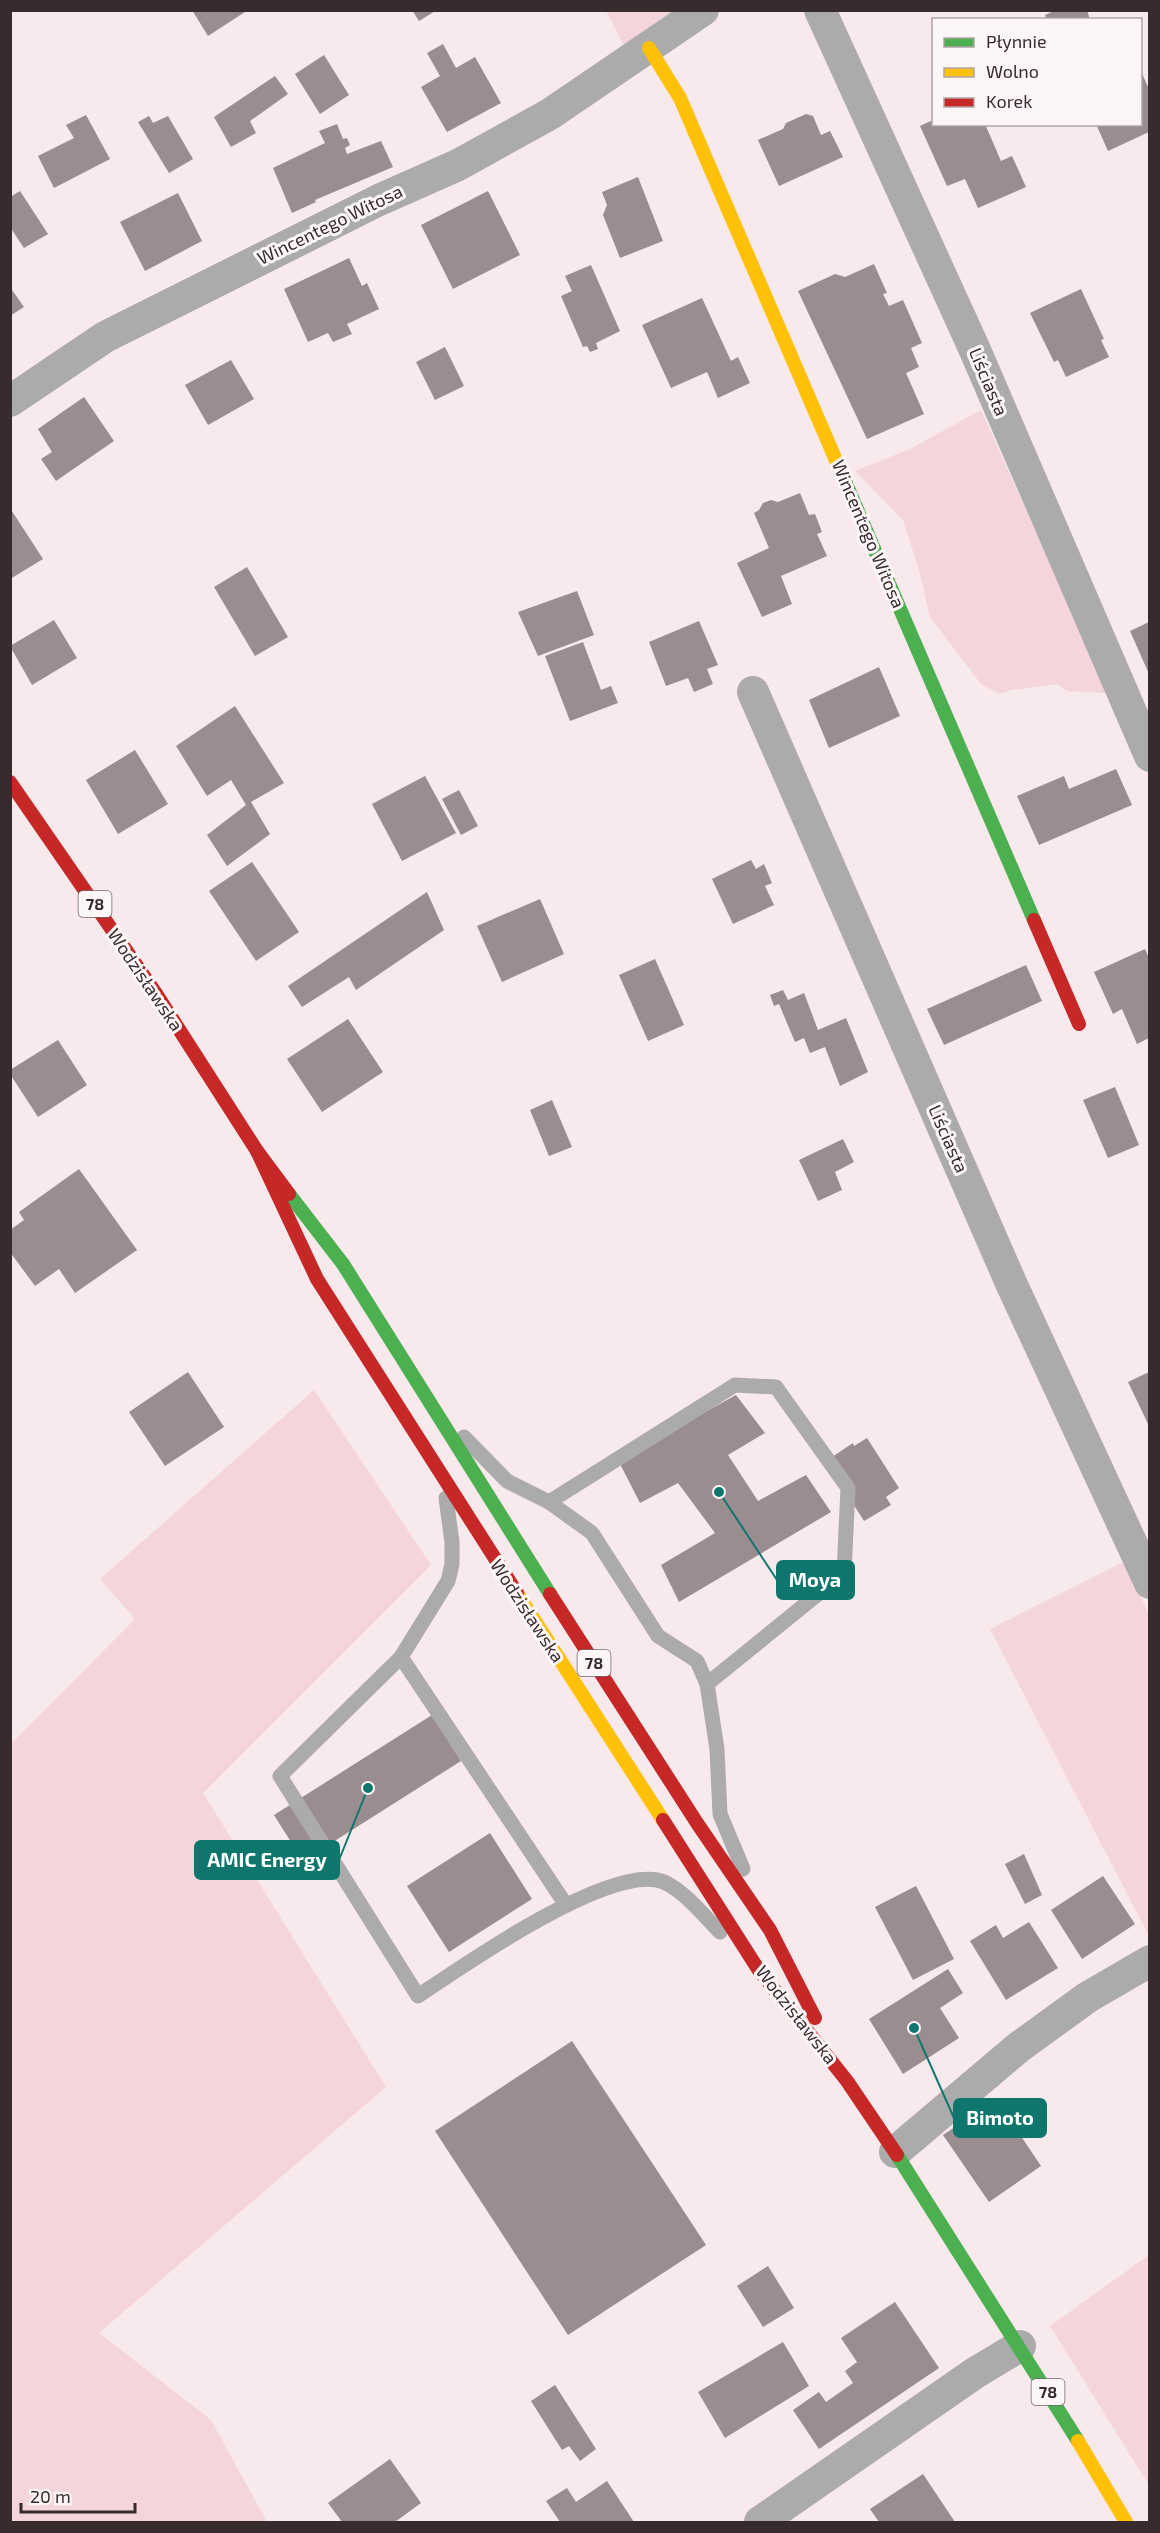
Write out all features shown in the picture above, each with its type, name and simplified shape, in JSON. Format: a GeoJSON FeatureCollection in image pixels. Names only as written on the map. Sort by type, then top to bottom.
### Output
{"type":"FeatureCollection","features":[{"type":"Feature","properties":{"kind":"main road","name":"Wincentego Witosa"},"geometry":{"type":"LineString","coordinates":[[649,48],[680,98],[1079,1024]]}},
{"type":"Feature","properties":{"kind":"main road","name":"Wodzisławska"},"geometry":{"type":"LineString","coordinates":[[10,782],[157,995],[257,1151],[343,1264],[422,1394],[697,1823],[770,1930],[848,2081]]}},
{"type":"Feature","properties":{"kind":"main road","name":"Wodzisławska"},"geometry":{"type":"LineString","coordinates":[[257,1151],[317,1279],[444,1480],[758,1969],[848,2081],[895,2152],[1020,2346],[1126,2523]]}},
{"type":"Feature","properties":{"kind":"street","name":"Wincentego Witosa"},"geometry":{"type":"LineString","coordinates":[[10,401],[105,337],[379,200],[458,165],[550,114],[703,10]]}},
{"type":"Feature","properties":{"kind":"street","name":"Liściasta"},"geometry":{"type":"LineString","coordinates":[[820,10],[974,348],[1149,756]]}},
{"type":"Feature","properties":{"kind":"street","name":"Liściasta"},"geometry":{"type":"LineString","coordinates":[[753,692],[1011,1283],[1149,1583]]}},
{"type":"Feature","properties":{"kind":"street"},"geometry":{"type":"LineString","coordinates":[[895,2152],[1019,2048],[1088,1997],[1149,1961]]}},
{"type":"Feature","properties":{"kind":"street"},"geometry":{"type":"LineString","coordinates":[[760,2523],[975,2373],[1020,2346]]}},
{"type":"Feature","properties":{"kind":"lane"},"geometry":{"type":"LineString","coordinates":[[549,1502],[735,1385],[776,1387],[848,1488],[844,1573],[707,1684]]}},
{"type":"Feature","properties":{"kind":"lane"},"geometry":{"type":"LineString","coordinates":[[422,1394],[507,1481],[549,1502],[592,1533],[658,1636],[697,1661],[707,1684],[717,1749],[720,1814],[770,1930]]}},
{"type":"Feature","properties":{"kind":"lane"},"geometry":{"type":"LineString","coordinates":[[444,1480],[452,1542],[452,1564],[448,1581],[401,1657],[280,1776],[418,1996],[473,1958],[566,1905],[624,1881],[656,1880],[676,1889],[758,1969]]}},
{"type":"Feature","properties":{"kind":"lane"},"geometry":{"type":"LineString","coordinates":[[401,1657],[566,1905]]}},
{"type":"Feature","properties":{"kind":"shaded area"},"geometry":{"type":"Polygon","coordinates":[[[606,11],[674,11],[625,47],[606,11]]]}},
{"type":"Feature","properties":{"kind":"shaded area"},"geometry":{"type":"Polygon","coordinates":[[[981,410],[1108,693],[1067,691],[1057,684],[999,694],[981,684],[930,617],[919,570],[903,520],[855,471],[910,449],[981,410]]]}},
{"type":"Feature","properties":{"kind":"shaded area"},"geometry":{"type":"Polygon","coordinates":[[[314,1390],[431,1565],[203,1793],[386,2087],[99,2333],[211,2420],[267,2522],[11,2522],[11,1744],[135,1619],[100,1579],[314,1390]]]}},
{"type":"Feature","properties":{"kind":"shaded area"},"geometry":{"type":"Polygon","coordinates":[[[1125,1561],[1149,1615],[1149,1936],[990,1629],[1125,1561]]]}},
{"type":"Feature","properties":{"kind":"shaded area"},"geometry":{"type":"Polygon","coordinates":[[[1149,2255],[1149,2485],[1050,2326],[1149,2255]]]}},
{"type":"Feature","properties":{"kind":"building"},"geometry":{"type":"Polygon","coordinates":[[[192,10],[248,10],[208,36],[192,10]]]}},
{"type":"Feature","properties":{"kind":"building"},"geometry":{"type":"Polygon","coordinates":[[[412,10],[437,10],[419,21],[412,10]]]}},
{"type":"Feature","properties":{"kind":"building"},"geometry":{"type":"Polygon","coordinates":[[[1056,10],[1087,10],[1089,18],[1046,18],[1045,15],[1056,10]]]}},
{"type":"Feature","properties":{"kind":"building"},"geometry":{"type":"Polygon","coordinates":[[[443,44],[456,68],[475,57],[501,103],[447,132],[421,87],[440,76],[427,53],[443,44]]]}},
{"type":"Feature","properties":{"kind":"building"},"geometry":{"type":"Polygon","coordinates":[[[324,55],[349,95],[320,114],[295,74],[324,55]]]}},
{"type":"Feature","properties":{"kind":"building"},"geometry":{"type":"Polygon","coordinates":[[[1142,73],[1149,89],[1149,132],[1108,151],[1097,126],[1142,126],[1142,73]]]}},
{"type":"Feature","properties":{"kind":"building"},"geometry":{"type":"Polygon","coordinates":[[[275,76],[288,94],[250,121],[256,133],[231,147],[214,117],[275,76]]]}},
{"type":"Feature","properties":{"kind":"building"},"geometry":{"type":"Polygon","coordinates":[[[806,114],[813,116],[821,135],[830,131],[843,157],[779,186],[758,140],[783,129],[786,123],[806,114]]]}},
{"type":"Feature","properties":{"kind":"building"},"geometry":{"type":"Polygon","coordinates":[[[86,115],[110,159],[54,188],[38,156],[74,138],[66,125],[86,115]]]}},
{"type":"Feature","properties":{"kind":"building"},"geometry":{"type":"Polygon","coordinates":[[[149,116],[153,123],[168,116],[193,159],[169,173],[138,122],[149,116]]]}},
{"type":"Feature","properties":{"kind":"building"},"geometry":{"type":"Polygon","coordinates":[[[932,120],[932,126],[986,126],[1001,161],[1012,156],[1026,187],[978,208],[965,179],[947,186],[920,126],[932,120]]]}},
{"type":"Feature","properties":{"kind":"building"},"geometry":{"type":"Polygon","coordinates":[[[337,124],[343,139],[347,138],[350,145],[345,148],[347,154],[381,141],[393,167],[315,200],[316,202],[292,213],[273,168],[325,143],[319,131],[337,124]]]}},
{"type":"Feature","properties":{"kind":"building"},"geometry":{"type":"Polygon","coordinates":[[[638,177],[663,241],[620,258],[603,215],[607,205],[602,192],[638,177]]]}},
{"type":"Feature","properties":{"kind":"building"},"geometry":{"type":"Polygon","coordinates":[[[20,191],[48,234],[24,248],[10,227],[10,197],[20,191]]]}},
{"type":"Feature","properties":{"kind":"building"},"geometry":{"type":"Polygon","coordinates":[[[488,191],[520,255],[453,289],[421,225],[488,191]]]}},
{"type":"Feature","properties":{"kind":"building"},"geometry":{"type":"Polygon","coordinates":[[[178,193],[202,241],[145,271],[120,222],[178,193]]]}},
{"type":"Feature","properties":{"kind":"building"},"geometry":{"type":"Polygon","coordinates":[[[349,258],[362,286],[367,283],[379,309],[347,324],[352,334],[333,342],[328,333],[308,342],[284,289],[349,258]]]}},
{"type":"Feature","properties":{"kind":"building"},"geometry":{"type":"Polygon","coordinates":[[[874,264],[887,293],[883,294],[889,306],[903,300],[922,343],[911,348],[919,367],[906,373],[924,414],[867,439],[798,291],[835,274],[845,277],[874,264]]]}},
{"type":"Feature","properties":{"kind":"building"},"geometry":{"type":"Polygon","coordinates":[[[591,265],[620,331],[596,343],[598,349],[590,352],[587,346],[583,347],[561,296],[572,291],[565,276],[591,265]]]}},
{"type":"Feature","properties":{"kind":"building"},"geometry":{"type":"Polygon","coordinates":[[[10,287],[24,307],[10,316],[10,287]]]}},
{"type":"Feature","properties":{"kind":"building"},"geometry":{"type":"Polygon","coordinates":[[[1081,289],[1104,339],[1101,340],[1109,357],[1066,377],[1058,360],[1054,362],[1030,313],[1081,289]]]}},
{"type":"Feature","properties":{"kind":"building"},"geometry":{"type":"Polygon","coordinates":[[[702,298],[731,361],[738,357],[750,383],[718,398],[707,372],[671,388],[642,325],[702,298]]]}},
{"type":"Feature","properties":{"kind":"building"},"geometry":{"type":"Polygon","coordinates":[[[445,347],[464,386],[435,400],[416,362],[445,347]]]}},
{"type":"Feature","properties":{"kind":"building"},"geometry":{"type":"Polygon","coordinates":[[[231,360],[254,399],[208,425],[185,385],[231,360]]]}},
{"type":"Feature","properties":{"kind":"building"},"geometry":{"type":"Polygon","coordinates":[[[84,397],[114,441],[56,481],[41,459],[52,452],[38,429],[84,397]]]}},
{"type":"Feature","properties":{"kind":"building"},"geometry":{"type":"Polygon","coordinates":[[[800,493],[809,515],[815,514],[822,532],[817,534],[827,556],[781,576],[792,604],[762,617],[737,563],[769,548],[754,513],[763,503],[771,500],[778,502],[800,493]]]}},
{"type":"Feature","properties":{"kind":"building"},"geometry":{"type":"Polygon","coordinates":[[[10,508],[43,559],[10,579],[10,508]]]}},
{"type":"Feature","properties":{"kind":"building"},"geometry":{"type":"Polygon","coordinates":[[[247,567],[288,637],[255,656],[214,587],[247,567]]]}},
{"type":"Feature","properties":{"kind":"building"},"geometry":{"type":"Polygon","coordinates":[[[577,591],[594,635],[538,656],[518,612],[577,591]]]}},
{"type":"Feature","properties":{"kind":"building"},"geometry":{"type":"Polygon","coordinates":[[[54,620],[77,658],[32,685],[10,646],[54,620]]]}},
{"type":"Feature","properties":{"kind":"building"},"geometry":{"type":"Polygon","coordinates":[[[699,621],[718,665],[707,669],[713,684],[694,692],[688,678],[666,686],[649,642],[699,621]]]}},
{"type":"Feature","properties":{"kind":"building"},"geometry":{"type":"Polygon","coordinates":[[[1149,622],[1149,674],[1130,631],[1149,622]]]}},
{"type":"Feature","properties":{"kind":"building"},"geometry":{"type":"Polygon","coordinates":[[[583,642],[601,690],[611,686],[618,703],[570,721],[545,656],[583,642]]]}},
{"type":"Feature","properties":{"kind":"building"},"geometry":{"type":"Polygon","coordinates":[[[879,667],[900,716],[829,748],[809,700],[879,667]]]}},
{"type":"Feature","properties":{"kind":"building"},"geometry":{"type":"Polygon","coordinates":[[[235,706],[284,783],[251,802],[270,834],[227,866],[207,835],[246,805],[231,780],[207,796],[176,746],[235,706]]]}},
{"type":"Feature","properties":{"kind":"building"},"geometry":{"type":"Polygon","coordinates":[[[135,750],[168,804],[118,834],[86,780],[135,750]]]}},
{"type":"Feature","properties":{"kind":"building"},"geometry":{"type":"Polygon","coordinates":[[[1116,769],[1132,805],[1039,845],[1017,796],[1064,776],[1069,789],[1116,769]]]}},
{"type":"Feature","properties":{"kind":"building"},"geometry":{"type":"Polygon","coordinates":[[[425,776],[456,833],[402,861],[372,804],[425,776]]]}},
{"type":"Feature","properties":{"kind":"building"},"geometry":{"type":"Polygon","coordinates":[[[459,790],[478,826],[461,835],[442,799],[459,790]]]}},
{"type":"Feature","properties":{"kind":"building"},"geometry":{"type":"Polygon","coordinates":[[[751,860],[756,869],[764,864],[772,883],[765,886],[774,905],[733,924],[712,879],[751,860]]]}},
{"type":"Feature","properties":{"kind":"building"},"geometry":{"type":"Polygon","coordinates":[[[252,862],[299,932],[256,961],[209,891],[252,862]]]}},
{"type":"Feature","properties":{"kind":"building"},"geometry":{"type":"Polygon","coordinates":[[[427,892],[444,930],[356,990],[349,977],[302,1007],[288,986],[427,892]]]}},
{"type":"Feature","properties":{"kind":"building"},"geometry":{"type":"Polygon","coordinates":[[[540,899],[564,954],[502,982],[477,926],[540,899]]]}},
{"type":"Feature","properties":{"kind":"building"},"geometry":{"type":"Polygon","coordinates":[[[1145,949],[1149,958],[1149,1038],[1137,1044],[1122,1009],[1113,1014],[1094,972],[1145,949]]]}},
{"type":"Feature","properties":{"kind":"building"},"geometry":{"type":"Polygon","coordinates":[[[655,959],[684,1025],[648,1041],[619,975],[655,959]]]}},
{"type":"Feature","properties":{"kind":"building"},"geometry":{"type":"Polygon","coordinates":[[[1026,965],[1042,1001],[944,1045],[927,1009],[1026,965]]]}},
{"type":"Feature","properties":{"kind":"building"},"geometry":{"type":"Polygon","coordinates":[[[783,990],[788,1000],[804,993],[818,1030],[846,1018],[868,1072],[840,1086],[825,1047],[810,1053],[804,1038],[795,1042],[779,1004],[774,1006],[770,995],[783,990]]]}},
{"type":"Feature","properties":{"kind":"building"},"geometry":{"type":"Polygon","coordinates":[[[348,1019],[383,1072],[322,1112],[287,1059],[348,1019]]]}},
{"type":"Feature","properties":{"kind":"building"},"geometry":{"type":"Polygon","coordinates":[[[58,1040],[87,1085],[38,1117],[10,1074],[10,1070],[58,1040]]]}},
{"type":"Feature","properties":{"kind":"building"},"geometry":{"type":"Polygon","coordinates":[[[1115,1087],[1139,1145],[1108,1158],[1083,1100],[1115,1087]]]}},
{"type":"Feature","properties":{"kind":"building"},"geometry":{"type":"Polygon","coordinates":[[[552,1100],[572,1147],[549,1156],[530,1110],[552,1100]]]}},
{"type":"Feature","properties":{"kind":"building"},"geometry":{"type":"Polygon","coordinates":[[[843,1139],[854,1162],[835,1172],[842,1190],[818,1201],[799,1160],[843,1139]]]}},
{"type":"Feature","properties":{"kind":"building"},"geometry":{"type":"Polygon","coordinates":[[[79,1169],[137,1250],[75,1293],[59,1269],[35,1286],[10,1252],[10,1230],[24,1220],[19,1212],[79,1169]]]}},
{"type":"Feature","properties":{"kind":"building"},"geometry":{"type":"Polygon","coordinates":[[[188,1372],[224,1427],[165,1466],[129,1412],[188,1372]]]}},
{"type":"Feature","properties":{"kind":"building"},"geometry":{"type":"Polygon","coordinates":[[[1149,1372],[1149,1426],[1128,1382],[1149,1372]]]}},
{"type":"Feature","properties":{"kind":"building"},"geometry":{"type":"Polygon","coordinates":[[[736,1395],[765,1433],[728,1455],[758,1501],[806,1475],[831,1512],[679,1602],[661,1565],[715,1533],[678,1483],[640,1503],[618,1460],[736,1395]]]}},
{"type":"Feature","properties":{"kind":"building"},"geometry":{"type":"Polygon","coordinates":[[[867,1438],[899,1488],[886,1497],[891,1505],[864,1521],[826,1461],[853,1443],[854,1446],[867,1438]]]}},
{"type":"Feature","properties":{"kind":"building"},"geometry":{"type":"Polygon","coordinates":[[[432,1715],[461,1761],[303,1861],[274,1815],[432,1715]]]}},
{"type":"Feature","properties":{"kind":"building"},"geometry":{"type":"Polygon","coordinates":[[[490,1833],[532,1899],[449,1952],[407,1886],[490,1833]]]}},
{"type":"Feature","properties":{"kind":"building"},"geometry":{"type":"Polygon","coordinates":[[[1024,1854],[1042,1895],[1025,1904],[1005,1864],[1024,1854]]]}},
{"type":"Feature","properties":{"kind":"building"},"geometry":{"type":"Polygon","coordinates":[[[1103,1876],[1135,1924],[1082,1959],[1051,1910],[1103,1876]]]}},
{"type":"Feature","properties":{"kind":"building"},"geometry":{"type":"Polygon","coordinates":[[[916,1886],[954,1959],[913,1980],[875,1907],[916,1886]]]}},
{"type":"Feature","properties":{"kind":"building"},"geometry":{"type":"Polygon","coordinates":[[[1029,1922],[1058,1968],[1006,2000],[970,1941],[996,1925],[1003,1938],[1029,1922]]]}},
{"type":"Feature","properties":{"kind":"building"},"geometry":{"type":"Polygon","coordinates":[[[948,1969],[963,1993],[940,2008],[959,2038],[903,2074],[869,2019],[948,1969]]]}},
{"type":"Feature","properties":{"kind":"building"},"geometry":{"type":"Polygon","coordinates":[[[572,2041],[706,2245],[568,2335],[435,2131],[572,2041]]]}},
{"type":"Feature","properties":{"kind":"building"},"geometry":{"type":"Polygon","coordinates":[[[996,2099],[1041,2166],[989,2202],[943,2135],[996,2099]]]}},
{"type":"Feature","properties":{"kind":"building"},"geometry":{"type":"Polygon","coordinates":[[[768,2266],[794,2308],[763,2327],[737,2286],[768,2266]]]}},
{"type":"Feature","properties":{"kind":"building"},"geometry":{"type":"Polygon","coordinates":[[[895,2302],[939,2368],[819,2449],[793,2410],[819,2392],[826,2402],[853,2383],[845,2371],[857,2362],[841,2338],[895,2302]]]}},
{"type":"Feature","properties":{"kind":"building"},"geometry":{"type":"Polygon","coordinates":[[[783,2342],[809,2386],[725,2438],[698,2392],[783,2342]]]}},
{"type":"Feature","properties":{"kind":"building"},"geometry":{"type":"Polygon","coordinates":[[[555,2385],[596,2449],[580,2461],[569,2446],[562,2450],[531,2401],[555,2385]]]}},
{"type":"Feature","properties":{"kind":"building"},"geometry":{"type":"Polygon","coordinates":[[[390,2459],[421,2503],[395,2522],[342,2522],[328,2503],[390,2459]]]}},
{"type":"Feature","properties":{"kind":"building"},"geometry":{"type":"Polygon","coordinates":[[[923,2474],[955,2522],[879,2522],[870,2509],[923,2474]]]}},
{"type":"Feature","properties":{"kind":"building"},"geometry":{"type":"Polygon","coordinates":[[[607,2481],[634,2522],[560,2522],[546,2501],[567,2488],[576,2502],[607,2481]]]}},
{"type":"Feature","properties":{"kind":"traffic: fast"},"geometry":{"type":"LineString","coordinates":[[838,465],[1034,920]]}},
{"type":"Feature","properties":{"kind":"traffic: fast"},"geometry":{"type":"LineString","coordinates":[[289,1194],[343,1264],[550,1594]]}},
{"type":"Feature","properties":{"kind":"traffic: fast"},"geometry":{"type":"LineString","coordinates":[[897,2155],[1078,2441]]}},
{"type":"Feature","properties":{"kind":"traffic: slow"},"geometry":{"type":"LineString","coordinates":[[649,48],[680,98],[838,465]]}},
{"type":"Feature","properties":{"kind":"traffic: slow"},"geometry":{"type":"LineString","coordinates":[[517,1593],[663,1820]]}},
{"type":"Feature","properties":{"kind":"traffic: slow"},"geometry":{"type":"LineString","coordinates":[[1078,2441],[1126,2522]]}},
{"type":"Feature","properties":{"kind":"traffic: jam"},"geometry":{"type":"LineString","coordinates":[[10,782],[157,995],[257,1151],[289,1194]]}},
{"type":"Feature","properties":{"kind":"traffic: jam"},"geometry":{"type":"LineString","coordinates":[[1034,920],[1079,1024]]}},
{"type":"Feature","properties":{"kind":"traffic: jam"},"geometry":{"type":"LineString","coordinates":[[257,1151],[317,1279],[517,1593]]}},
{"type":"Feature","properties":{"kind":"traffic: jam"},"geometry":{"type":"LineString","coordinates":[[550,1594],[697,1823],[770,1930],[815,2018]]}},
{"type":"Feature","properties":{"kind":"traffic: jam"},"geometry":{"type":"LineString","coordinates":[[663,1820],[758,1969],[847,2081],[897,2155]]}},
{"type":"Feature","properties":{"kind":"place","name":"Moya"},"geometry":{"type":"Point","coordinates":[719,1492]}},
{"type":"Feature","properties":{"kind":"place","name":"AMIC Energy"},"geometry":{"type":"Point","coordinates":[368,1788]}},
{"type":"Feature","properties":{"kind":"place","name":"Bimoto"},"geometry":{"type":"Point","coordinates":[914,2028]}}]}
